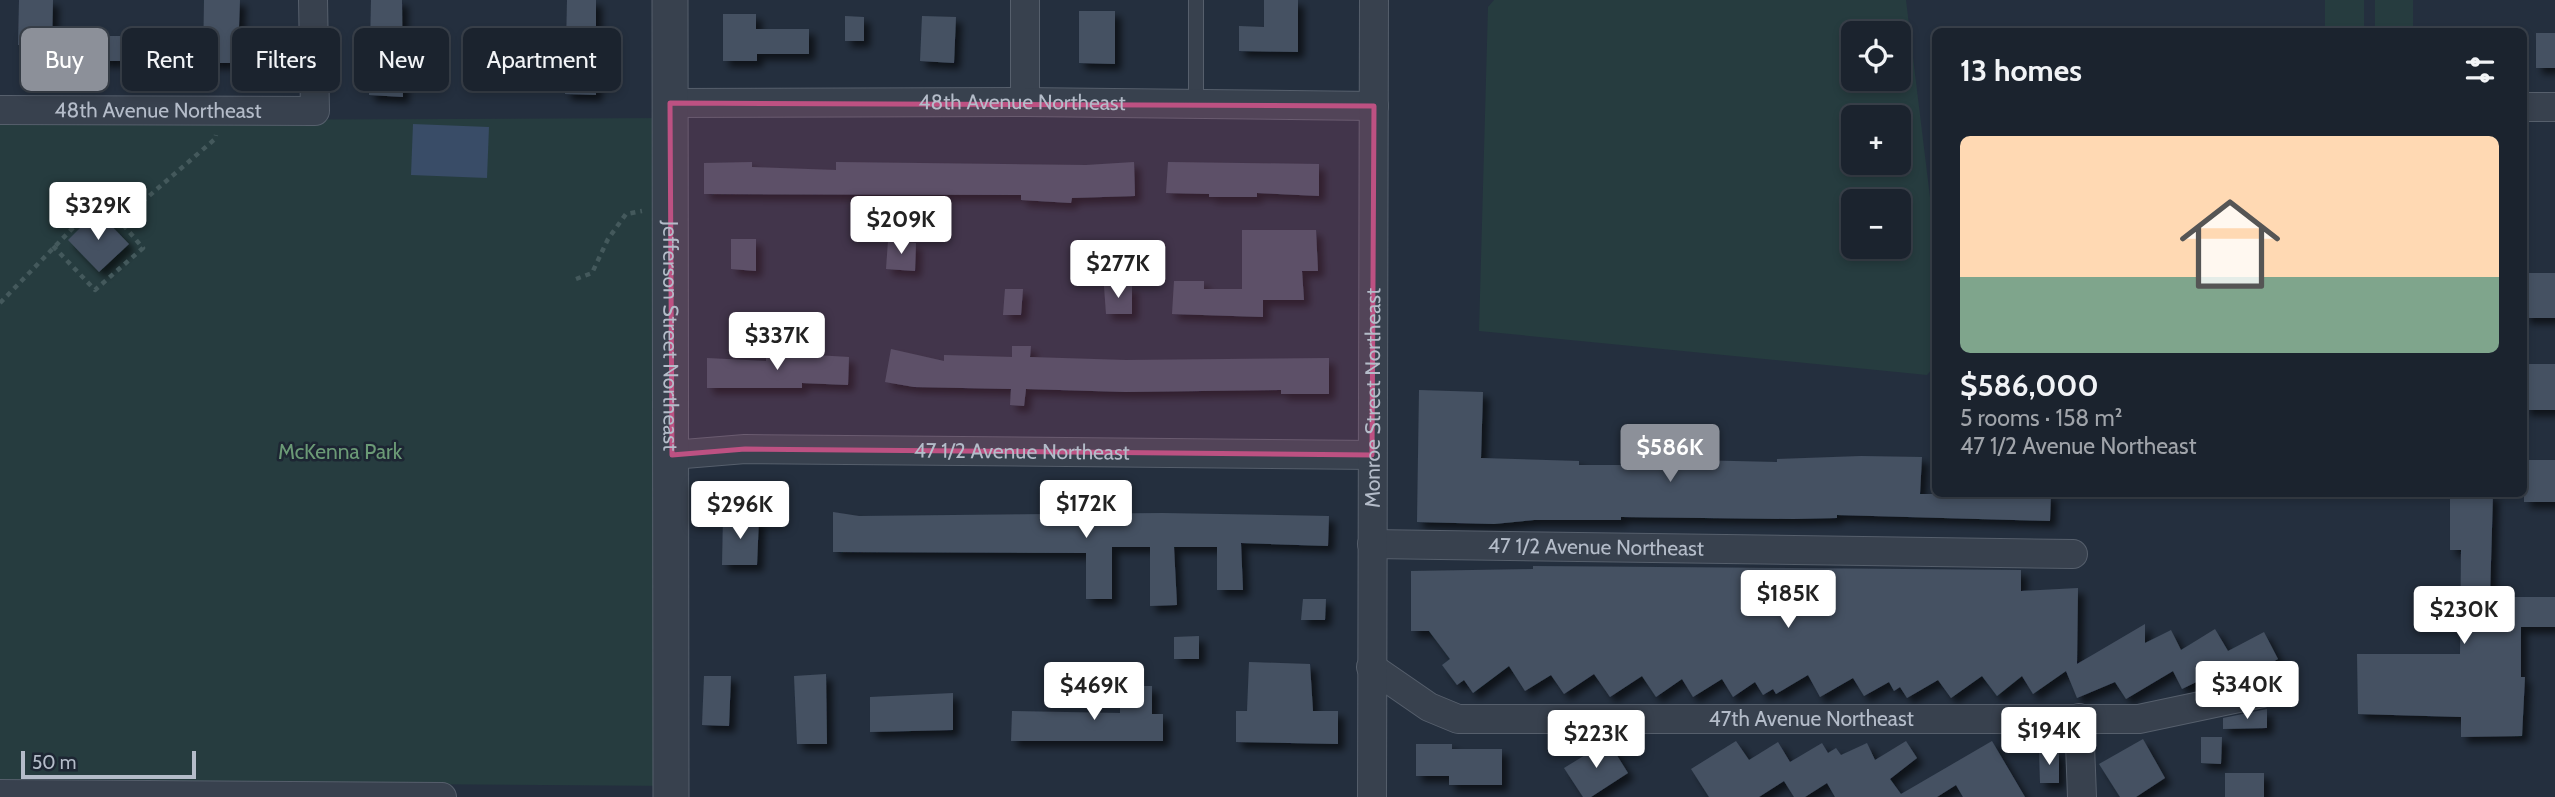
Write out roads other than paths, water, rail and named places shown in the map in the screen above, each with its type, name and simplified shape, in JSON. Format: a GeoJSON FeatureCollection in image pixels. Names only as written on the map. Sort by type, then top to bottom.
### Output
{"type":"FeatureCollection","features":[{"type":"Feature","properties":{"kind":"street","name":"48th Avenue Northeast"},"geometry":{"type":"LineString","coordinates":[[0,110],[315,111],[313,0]]}},
{"type":"Feature","properties":{"kind":"street","name":"Jefferson Street Northeast"},"geometry":{"type":"LineString","coordinates":[[670,0],[671,797]]}},
{"type":"Feature","properties":{"kind":"street"},"geometry":{"type":"LineString","coordinates":[[1025,0],[1025,102]]}},
{"type":"Feature","properties":{"kind":"street","name":"Monroe Street Northeast"},"geometry":{"type":"LineString","coordinates":[[1372,797],[1374,0]]}},
{"type":"Feature","properties":{"kind":"street","name":"48th Avenue Northeast"},"geometry":{"type":"LineString","coordinates":[[670,103],[1025,102],[1374,106]]}},
{"type":"Feature","properties":{"kind":"street"},"geometry":{"type":"LineString","coordinates":[[2527,107],[2555,107]]}},
{"type":"Feature","properties":{"kind":"street","name":"47 1/2 Avenue Northeast"},"geometry":{"type":"LineString","coordinates":[[672,455],[745,449],[1372,455]]}},
{"type":"Feature","properties":{"kind":"street","name":"47 1/2 Avenue Northeast"},"geometry":{"type":"LineString","coordinates":[[1372,544],[2073,554]]}},
{"type":"Feature","properties":{"kind":"street","name":"47th Avenue Northeast"},"geometry":{"type":"LineString","coordinates":[[1371,667],[1429,707],[1458,719],[2139,719],[2262,693]]}},
{"type":"Feature","properties":{"kind":"street"},"geometry":{"type":"LineString","coordinates":[[2079,718],[2082,797]]}},
{"type":"Feature","properties":{"kind":"street"},"geometry":{"type":"LineString","coordinates":[[0,794],[442,797]]}},
{"type":"Feature","properties":{"kind":"lane"},"geometry":{"type":"LineString","coordinates":[[1196,0],[1196,104]]}},
{"type":"Feature","properties":{"kind":"water"},"geometry":{"type":"Polygon","coordinates":[[[413,124],[489,127],[487,178],[411,175],[413,124]]]}},
{"type":"Feature","properties":{"kind":"park label","name":"McKenna Park"},"geometry":{"type":"Point","coordinates":[340,452]}}]}
